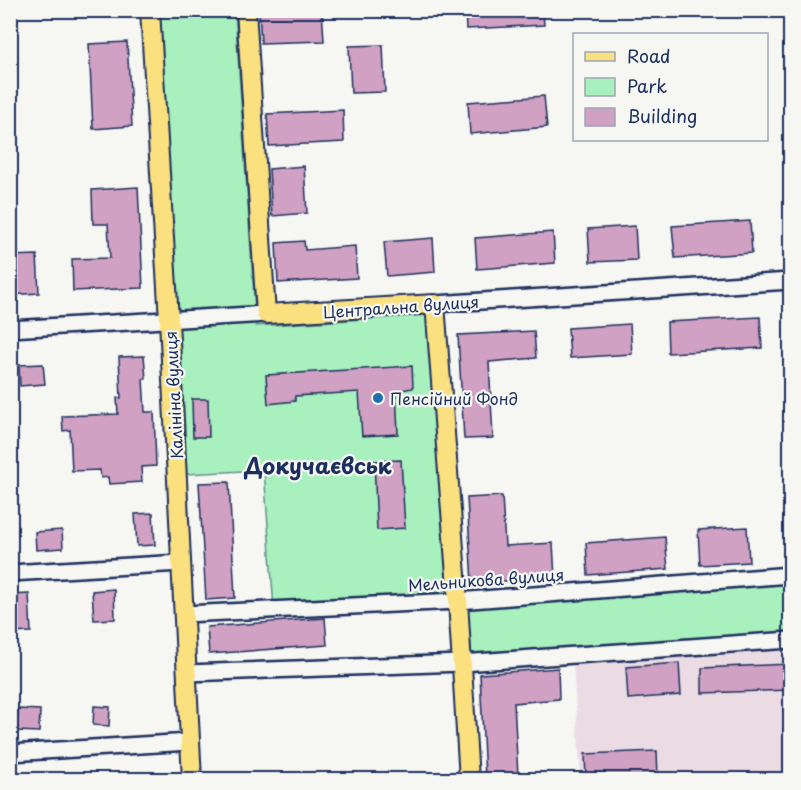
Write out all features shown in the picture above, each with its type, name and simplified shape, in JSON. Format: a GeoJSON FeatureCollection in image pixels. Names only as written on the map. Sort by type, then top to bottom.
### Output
{"type":"FeatureCollection","features":[{"type":"Feature","properties":{"kind":"main road","name":"Калініна вулиця"},"geometry":{"type":"LineString","coordinates":[[150,10],[169,320],[192,780]]}},
{"type":"Feature","properties":{"kind":"main road"},"geometry":{"type":"LineString","coordinates":[[246,10],[266,314]]}},
{"type":"Feature","properties":{"kind":"main road"},"geometry":{"type":"LineString","coordinates":[[435,304],[469,780]]}},
{"type":"Feature","properties":{"kind":"main road","name":"Центральна вулиця"},"geometry":{"type":"LineString","coordinates":[[266,314],[435,304]]}},
{"type":"Feature","properties":{"kind":"street","name":"Центральна вулиця"},"geometry":{"type":"LineString","coordinates":[[435,304],[790,281]]}},
{"type":"Feature","properties":{"kind":"street","name":"Центральна вулиця"},"geometry":{"type":"LineString","coordinates":[[10,329],[266,314]]}},
{"type":"Feature","properties":{"kind":"street"},"geometry":{"type":"LineString","coordinates":[[10,573],[181,563]]}},
{"type":"Feature","properties":{"kind":"street","name":"Мельникова вулиця"},"geometry":{"type":"LineString","coordinates":[[184,614],[458,601],[790,575]]}},
{"type":"Feature","properties":{"kind":"street"},"geometry":{"type":"LineString","coordinates":[[187,673],[462,663],[790,640]]}},
{"type":"Feature","properties":{"kind":"street"},"geometry":{"type":"LineString","coordinates":[[10,753],[190,742]]}},
{"type":"Feature","properties":{"kind":"shaded area"},"geometry":{"type":"Polygon","coordinates":[[[790,650],[790,779],[581,779],[573,664],[790,650]]]}},
{"type":"Feature","properties":{"kind":"green space"},"geometry":{"type":"Polygon","coordinates":[[[160,11],[235,11],[256,326],[428,315],[449,601],[274,609],[264,470],[186,474],[160,11]]]}},
{"type":"Feature","properties":{"kind":"green space"},"geometry":{"type":"Polygon","coordinates":[[[790,575],[790,640],[472,662],[467,600],[790,575]]]}},
{"type":"Feature","properties":{"kind":"building"},"geometry":{"type":"Polygon","coordinates":[[[322,10],[324,41],[261,43],[259,11],[322,10]]]}},
{"type":"Feature","properties":{"kind":"building"},"geometry":{"type":"Polygon","coordinates":[[[465,10],[543,10],[544,25],[466,29],[465,10]]]}},
{"type":"Feature","properties":{"kind":"building"},"geometry":{"type":"Polygon","coordinates":[[[127,42],[132,126],[93,129],[89,44],[127,42]]]}},
{"type":"Feature","properties":{"kind":"building"},"geometry":{"type":"Polygon","coordinates":[[[383,45],[385,92],[351,93],[349,46],[383,45]]]}},
{"type":"Feature","properties":{"kind":"building"},"geometry":{"type":"Polygon","coordinates":[[[544,96],[547,127],[470,134],[468,102],[544,96]]]}},
{"type":"Feature","properties":{"kind":"building"},"geometry":{"type":"Polygon","coordinates":[[[343,110],[344,142],[269,146],[267,114],[343,110]]]}},
{"type":"Feature","properties":{"kind":"building"},"geometry":{"type":"Polygon","coordinates":[[[304,166],[307,213],[272,216],[269,169],[304,166]]]}},
{"type":"Feature","properties":{"kind":"building"},"geometry":{"type":"Polygon","coordinates":[[[138,187],[143,288],[73,291],[72,259],[110,258],[108,224],[93,224],[92,190],[138,187]]]}},
{"type":"Feature","properties":{"kind":"building"},"geometry":{"type":"Polygon","coordinates":[[[750,221],[752,253],[675,258],[672,226],[750,221]]]}},
{"type":"Feature","properties":{"kind":"building"},"geometry":{"type":"Polygon","coordinates":[[[635,226],[637,260],[590,262],[588,229],[635,226]]]}},
{"type":"Feature","properties":{"kind":"building"},"geometry":{"type":"Polygon","coordinates":[[[553,232],[555,263],[477,269],[475,238],[553,232]]]}},
{"type":"Feature","properties":{"kind":"building"},"geometry":{"type":"Polygon","coordinates":[[[433,238],[435,272],[387,276],[384,242],[433,238]]]}},
{"type":"Feature","properties":{"kind":"building"},"geometry":{"type":"Polygon","coordinates":[[[304,241],[305,250],[355,246],[357,278],[278,283],[276,243],[304,241]]]}},
{"type":"Feature","properties":{"kind":"building"},"geometry":{"type":"Polygon","coordinates":[[[37,255],[39,293],[10,295],[10,256],[37,255]]]}},
{"type":"Feature","properties":{"kind":"building"},"geometry":{"type":"Polygon","coordinates":[[[760,317],[762,348],[668,353],[667,322],[760,317]]]}},
{"type":"Feature","properties":{"kind":"building"},"geometry":{"type":"Polygon","coordinates":[[[630,324],[632,354],[570,358],[568,328],[630,324]]]}},
{"type":"Feature","properties":{"kind":"building"},"geometry":{"type":"Polygon","coordinates":[[[534,331],[536,358],[489,362],[493,438],[464,439],[458,335],[534,331]]]}},
{"type":"Feature","properties":{"kind":"building"},"geometry":{"type":"Polygon","coordinates":[[[144,356],[145,412],[154,412],[156,466],[141,467],[142,482],[109,484],[108,477],[101,478],[100,470],[72,471],[70,430],[63,431],[62,416],[118,414],[117,398],[121,398],[119,357],[144,356]]]}},
{"type":"Feature","properties":{"kind":"building"},"geometry":{"type":"Polygon","coordinates":[[[43,364],[45,384],[20,386],[19,365],[43,364]]]}},
{"type":"Feature","properties":{"kind":"building","name":"Пенсійний Фонд"},"geometry":{"type":"Polygon","coordinates":[[[412,366],[413,388],[396,391],[398,434],[362,436],[359,392],[295,396],[295,401],[268,404],[266,375],[412,366]]]}},
{"type":"Feature","properties":{"kind":"building"},"geometry":{"type":"Polygon","coordinates":[[[192,399],[208,399],[209,437],[193,437],[192,399]]]}},
{"type":"Feature","properties":{"kind":"building"},"geometry":{"type":"Polygon","coordinates":[[[401,460],[405,528],[377,530],[374,461],[401,460]]]}},
{"type":"Feature","properties":{"kind":"building"},"geometry":{"type":"Polygon","coordinates":[[[229,482],[235,598],[206,600],[199,483],[229,482]]]}},
{"type":"Feature","properties":{"kind":"building"},"geometry":{"type":"Polygon","coordinates":[[[502,496],[505,546],[553,543],[555,578],[472,583],[467,498],[502,496]]]}},
{"type":"Feature","properties":{"kind":"building"},"geometry":{"type":"Polygon","coordinates":[[[153,513],[155,545],[137,546],[135,514],[153,513]]]}},
{"type":"Feature","properties":{"kind":"building"},"geometry":{"type":"Polygon","coordinates":[[[747,527],[749,562],[700,565],[698,530],[747,527]]]}},
{"type":"Feature","properties":{"kind":"building"},"geometry":{"type":"Polygon","coordinates":[[[62,530],[63,548],[36,550],[35,532],[62,530]]]}},
{"type":"Feature","properties":{"kind":"building"},"geometry":{"type":"Polygon","coordinates":[[[665,537],[668,569],[588,575],[586,543],[665,537]]]}},
{"type":"Feature","properties":{"kind":"building"},"geometry":{"type":"Polygon","coordinates":[[[114,589],[115,619],[94,620],[92,591],[114,589]]]}},
{"type":"Feature","properties":{"kind":"building"},"geometry":{"type":"Polygon","coordinates":[[[29,594],[31,632],[10,633],[10,595],[29,594]]]}},
{"type":"Feature","properties":{"kind":"building"},"geometry":{"type":"Polygon","coordinates":[[[325,618],[327,645],[209,654],[207,627],[325,618]]]}},
{"type":"Feature","properties":{"kind":"building"},"geometry":{"type":"Polygon","coordinates":[[[679,663],[681,695],[628,699],[626,667],[679,663]]]}},
{"type":"Feature","properties":{"kind":"building"},"geometry":{"type":"Polygon","coordinates":[[[790,664],[790,690],[702,693],[702,668],[790,664]]]}},
{"type":"Feature","properties":{"kind":"building"},"geometry":{"type":"Polygon","coordinates":[[[558,668],[559,699],[514,703],[518,776],[485,778],[480,674],[558,668]]]}},
{"type":"Feature","properties":{"kind":"building"},"geometry":{"type":"Polygon","coordinates":[[[94,706],[110,707],[109,726],[93,725],[94,706]]]}},
{"type":"Feature","properties":{"kind":"building"},"geometry":{"type":"Polygon","coordinates":[[[18,709],[40,710],[39,732],[17,731],[18,709]]]}},
{"type":"Feature","properties":{"kind":"building"},"geometry":{"type":"Polygon","coordinates":[[[657,751],[658,777],[586,780],[585,754],[657,751]]]}},
{"type":"Feature","properties":{"kind":"place","name":"Пенсійний Фонд"},"geometry":{"type":"Point","coordinates":[378,398]}},
{"type":"Feature","properties":{"kind":"district","name":"Докучаєвськ"},"geometry":{"type":"Point","coordinates":[318,464]}}]}
